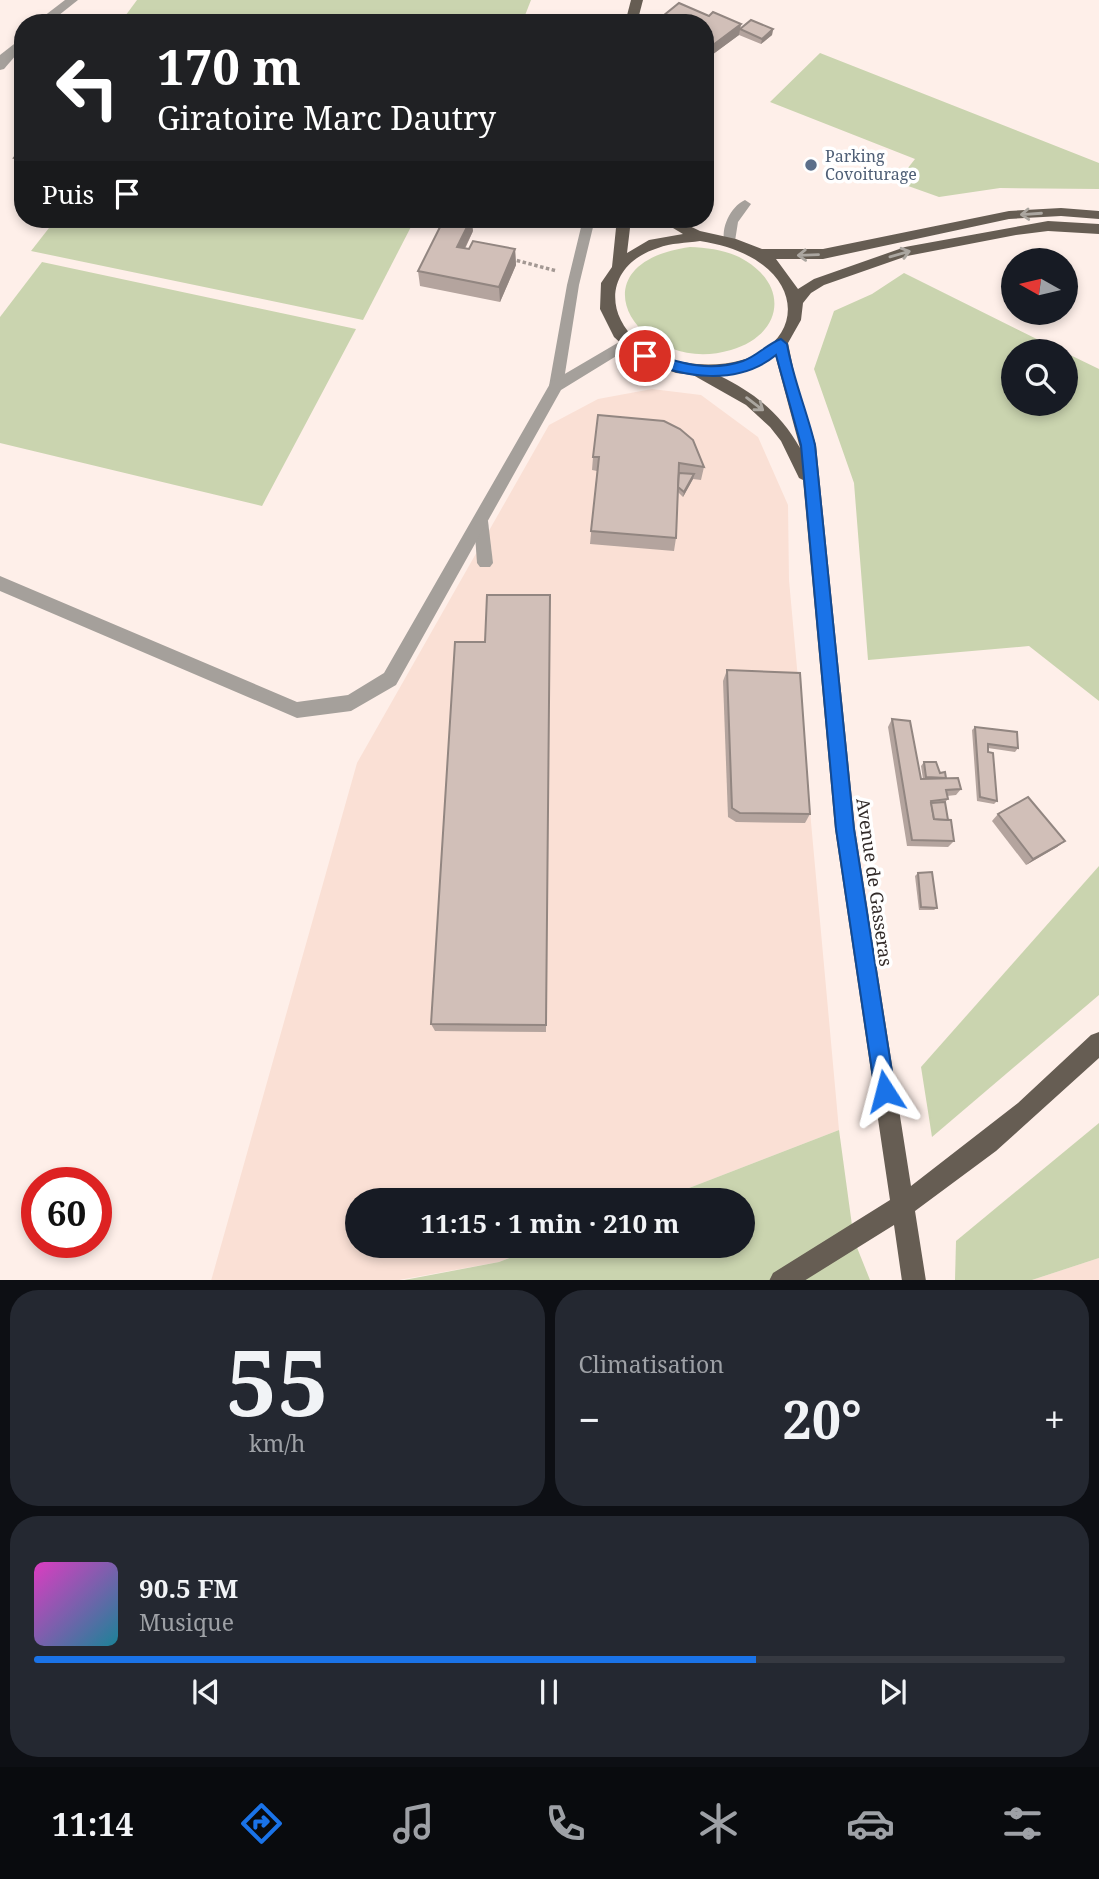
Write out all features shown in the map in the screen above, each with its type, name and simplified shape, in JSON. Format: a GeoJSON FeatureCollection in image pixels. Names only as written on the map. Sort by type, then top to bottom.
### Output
{"type":"FeatureCollection","features":[{"type":"Feature","properties":{"kind":"main road"},"geometry":{"type":"LineString","coordinates":[[760,254],[823,254],[1009,215],[1061,212],[1099,215]]}},
{"type":"Feature","properties":{"kind":"main road"},"geometry":{"type":"LineString","coordinates":[[795,302],[806,289],[819,282],[905,252],[1048,226],[1099,229]]}},
{"type":"Feature","properties":{"kind":"main road"},"geometry":{"type":"LineString","coordinates":[[618,265],[624,228]]}},
{"type":"Feature","properties":{"kind":"main road"},"geometry":{"type":"LineString","coordinates":[[684,228],[700,236]]}},
{"type":"Feature","properties":{"kind":"main road"},"geometry":{"type":"LineString","coordinates":[[700,236],[729,241],[760,254],[777,268],[789,284],[795,302],[795,317],[781,344],[745,366],[721,371],[696,371],[657,361],[626,343],[611,324],[605,303],[607,283],[618,265],[630,254],[653,243],[680,237],[700,236]]}},
{"type":"Feature","properties":{"kind":"main road","name":"Avenue de Gasseras"},"geometry":{"type":"LineString","coordinates":[[781,344],[785,371],[801,414],[808,445],[845,829],[914,1280]]}},
{"type":"Feature","properties":{"kind":"main road","name":"Avenue de Gasseras"},"geometry":{"type":"LineString","coordinates":[[696,371],[751,400],[774,419],[792,442],[811,487]]}},
{"type":"Feature","properties":{"kind":"main road"},"geometry":{"type":"LineString","coordinates":[[781,1280],[854,1240],[956,1169],[1058,1084],[1099,1043]]}},
{"type":"Feature","properties":{"kind":"street"},"geometry":{"type":"LineString","coordinates":[[53,14],[72,0]]}},
{"type":"Feature","properties":{"kind":"street"},"geometry":{"type":"LineString","coordinates":[[0,66],[14,49]]}},
{"type":"Feature","properties":{"kind":"street"},"geometry":{"type":"LineString","coordinates":[[0,583],[297,710],[351,703],[390,679],[556,386],[626,343]]}},
{"type":"Feature","properties":{"kind":"lane"},"geometry":{"type":"LineString","coordinates":[[729,241],[732,221],[745,204]]}},
{"type":"Feature","properties":{"kind":"lane"},"geometry":{"type":"LineString","coordinates":[[556,386],[573,285],[587,228]]}},
{"type":"Feature","properties":{"kind":"lane"},"geometry":{"type":"LineString","coordinates":[[481,521],[485,563]]}},
{"type":"Feature","properties":{"kind":"path"},"geometry":{"type":"LineString","coordinates":[[509,259],[557,271],[573,285]]}},
{"type":"Feature","properties":{"kind":"shaded area"},"geometry":{"type":"Polygon","coordinates":[[[652,389],[701,395],[758,437],[788,505],[789,580],[839,1130],[689,1188],[345,1188],[345,1258],[510,1258],[399,1280],[211,1280],[357,763],[549,425],[598,399],[652,389]]]}},
{"type":"Feature","properties":{"kind":"shaded area"},"geometry":{"type":"Polygon","coordinates":[[[1099,1258],[1099,1280],[1032,1280],[1099,1258]]]}},
{"type":"Feature","properties":{"kind":"green space"},"geometry":{"type":"Polygon","coordinates":[[[137,0],[531,0],[526,14],[127,14],[137,0]]]}},
{"type":"Feature","properties":{"kind":"green space"},"geometry":{"type":"Polygon","coordinates":[[[820,53],[1099,163],[1099,189],[1000,188],[939,197],[897,182],[915,159],[770,102],[820,53]]]}},
{"type":"Feature","properties":{"kind":"green space"},"geometry":{"type":"Polygon","coordinates":[[[49,228],[410,228],[363,320],[31,251],[49,228]]]}},
{"type":"Feature","properties":{"kind":"green space"},"geometry":{"type":"Polygon","coordinates":[[[690,247],[733,254],[760,272],[770,285],[774,311],[769,323],[748,343],[731,350],[698,354],[669,348],[646,334],[630,315],[625,294],[632,274],[653,257],[690,247]]]}},
{"type":"Feature","properties":{"kind":"green space"},"geometry":{"type":"Polygon","coordinates":[[[42,262],[356,329],[262,506],[0,443],[0,317],[42,262]]]}},
{"type":"Feature","properties":{"kind":"green space"},"geometry":{"type":"Polygon","coordinates":[[[904,273],[1001,321],[1001,326],[1011,326],[1037,339],[1001,339],[1001,416],[1078,416],[1078,359],[1099,369],[1099,701],[1029,646],[868,660],[854,483],[814,369],[834,311],[872,294],[904,273]]]}},
{"type":"Feature","properties":{"kind":"green space"},"geometry":{"type":"Polygon","coordinates":[[[1099,866],[1099,995],[932,1137],[921,1067],[1099,866]]]}},
{"type":"Feature","properties":{"kind":"green space"},"geometry":{"type":"Polygon","coordinates":[[[1099,1123],[1099,1258],[1032,1280],[955,1280],[956,1241],[1099,1123]]]}},
{"type":"Feature","properties":{"kind":"green space"},"geometry":{"type":"Polygon","coordinates":[[[839,1130],[854,1240],[870,1280],[404,1280],[510,1258],[755,1258],[755,1188],[689,1188],[839,1130]]]}},
{"type":"Feature","properties":{"kind":"building"},"geometry":{"type":"Polygon","coordinates":[[[679,3],[704,14],[665,14],[679,3]]]}},
{"type":"Feature","properties":{"kind":"building"},"geometry":{"type":"Polygon","coordinates":[[[713,12],[741,24],[714,44],[713,12]]]}},
{"type":"Feature","properties":{"kind":"building"},"geometry":{"type":"Polygon","coordinates":[[[751,20],[773,29],[762,39],[740,29],[751,20]]]}},
{"type":"Feature","properties":{"kind":"building"},"geometry":{"type":"Polygon","coordinates":[[[440,228],[466,228],[457,247],[469,249],[473,241],[515,249],[499,287],[418,271],[440,228]]]}},
{"type":"Feature","properties":{"kind":"building"},"geometry":{"type":"Polygon","coordinates":[[[598,415],[664,421],[693,440],[704,467],[679,463],[676,538],[591,531],[599,457],[593,457],[598,415]]]}},
{"type":"Feature","properties":{"kind":"building"},"geometry":{"type":"Polygon","coordinates":[[[679,473],[694,474],[684,492],[678,487],[679,473]]]}},
{"type":"Feature","properties":{"kind":"building"},"geometry":{"type":"Polygon","coordinates":[[[487,595],[550,595],[546,1025],[431,1024],[455,642],[485,642],[487,595]]]}},
{"type":"Feature","properties":{"kind":"building"},"geometry":{"type":"Polygon","coordinates":[[[727,670],[800,673],[810,814],[740,813],[732,808],[727,670]]]}},
{"type":"Feature","properties":{"kind":"building"},"geometry":{"type":"Polygon","coordinates":[[[892,719],[910,721],[921,779],[958,778],[961,789],[946,790],[948,799],[931,801],[934,819],[951,820],[954,841],[912,840],[892,719]]]}},
{"type":"Feature","properties":{"kind":"building"},"geometry":{"type":"Polygon","coordinates":[[[975,727],[1017,732],[1018,748],[988,744],[988,752],[993,753],[997,801],[980,797],[975,727]]]}},
{"type":"Feature","properties":{"kind":"building"},"geometry":{"type":"Polygon","coordinates":[[[924,762],[936,762],[940,773],[945,772],[946,778],[926,777],[924,762]]]}},
{"type":"Feature","properties":{"kind":"building"},"geometry":{"type":"Polygon","coordinates":[[[1028,797],[1065,841],[1033,859],[998,814],[1028,797]]]}},
{"type":"Feature","properties":{"kind":"building"},"geometry":{"type":"Polygon","coordinates":[[[945,802],[948,820],[934,819],[931,803],[945,802]]]}},
{"type":"Feature","properties":{"kind":"building"},"geometry":{"type":"Polygon","coordinates":[[[932,872],[937,908],[921,907],[918,873],[932,872]]]}},
{"type":"Feature","properties":{"kind":"place","name":"Parking Covoiturage"},"geometry":{"type":"Point","coordinates":[811,165]}},
{"type":"Feature","properties":{"kind":"route"},"geometry":{"type":"LineString","coordinates":[[645,356],[670,366],[696,371],[721,371],[745,366],[781,344],[785,371],[801,414],[808,445],[845,829],[885,1091]]}}]}
